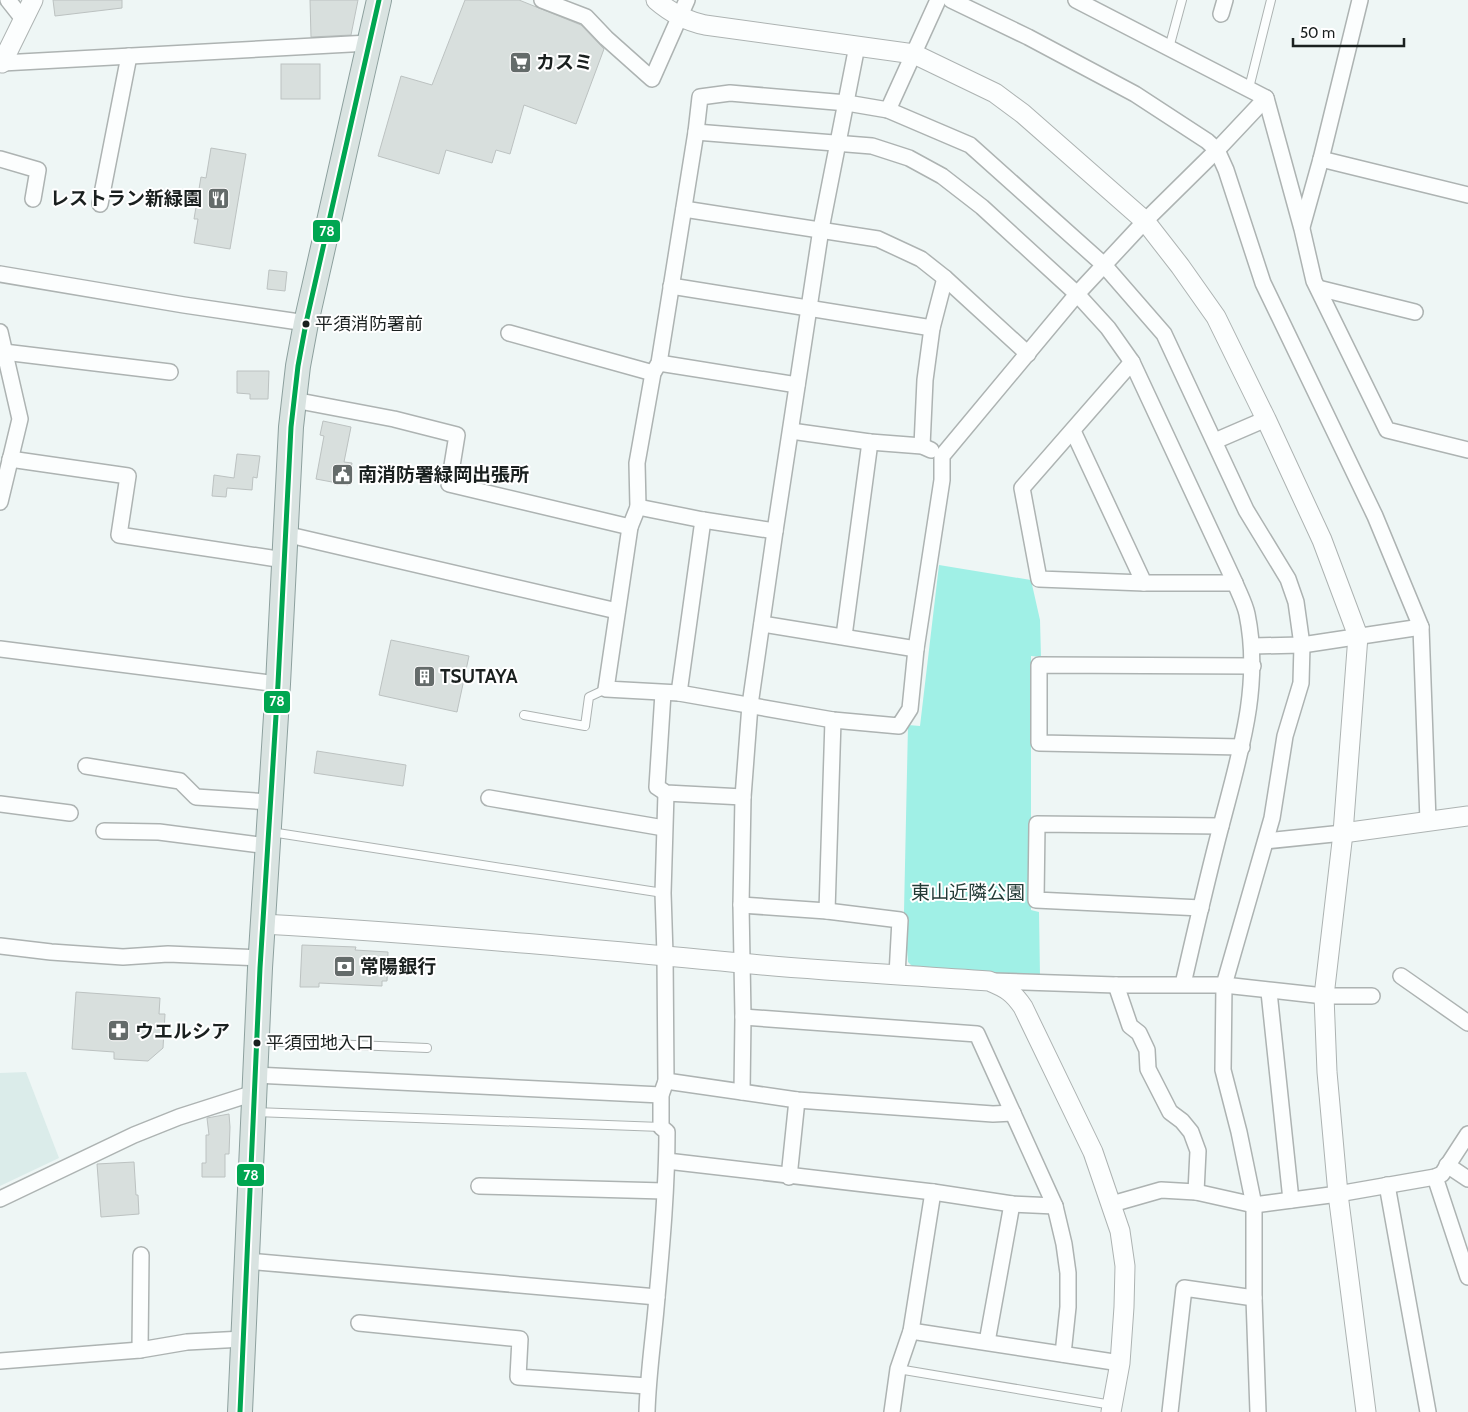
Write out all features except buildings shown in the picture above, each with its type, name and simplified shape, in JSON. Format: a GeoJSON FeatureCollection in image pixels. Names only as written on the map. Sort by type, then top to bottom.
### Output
{"type":"FeatureCollection","features":[{"type":"Feature","properties":{"kind":"main road"},"geometry":{"type":"LineString","coordinates":[[240,1412],[260,958],[294,400],[306,323],[379,0]]}},
{"type":"Feature","properties":{"kind":"street"},"geometry":{"type":"LineString","coordinates":[[8,0],[23,19]]}},
{"type":"Feature","properties":{"kind":"street"},"geometry":{"type":"LineString","coordinates":[[33,0],[1,65],[369,43]]}},
{"type":"Feature","properties":{"kind":"street"},"geometry":{"type":"LineString","coordinates":[[542,0],[586,17],[606,38],[652,79],[683,8]]}},
{"type":"Feature","properties":{"kind":"street"},"geometry":{"type":"LineString","coordinates":[[656,0],[667,10],[683,8]]}},
{"type":"Feature","properties":{"kind":"street"},"geometry":{"type":"LineString","coordinates":[[888,110],[938,0]]}},
{"type":"Feature","properties":{"kind":"street"},"geometry":{"type":"LineString","coordinates":[[951,0],[1028,37],[1135,94],[1217,150],[1226,170],[1263,283],[1375,516],[1421,627],[1428,822]]}},
{"type":"Feature","properties":{"kind":"street"},"geometry":{"type":"LineString","coordinates":[[1076,0],[1103,6],[1169,48],[1266,98],[1302,229],[1314,281],[1388,430],[1468,450]]}},
{"type":"Feature","properties":{"kind":"street"},"geometry":{"type":"LineString","coordinates":[[1302,229],[1360,0]]}},
{"type":"Feature","properties":{"kind":"street"},"geometry":{"type":"LineString","coordinates":[[683,8],[687,21],[705,25],[914,54],[995,93],[1022,113],[1145,221],[1216,317],[1266,419],[1322,540],[1358,636],[1343,833],[1324,996],[1327,1072],[1338,1194],[1366,1412]]}},
{"type":"Feature","properties":{"kind":"street"},"geometry":{"type":"LineString","coordinates":[[742,1092],[742,797],[750,705],[821,229],[857,46]]}},
{"type":"Feature","properties":{"kind":"street"},"geometry":{"type":"LineString","coordinates":[[100,204],[129,56]]}},
{"type":"Feature","properties":{"kind":"street"},"geometry":{"type":"LineString","coordinates":[[1258,1412],[1254,1298],[1254,1205],[1240,1132],[1223,1070],[1224,986],[1272,818],[1285,736],[1300,683],[1302,645],[1296,602],[1288,579],[1246,510],[1164,334],[1104,265],[970,145],[888,110],[847,104],[730,93],[700,97],[671,286],[637,463],[638,507],[630,527],[606,689],[680,693],[833,720],[899,726],[910,709],[916,649],[942,480],[942,456],[1104,265],[1266,98]]}},
{"type":"Feature","properties":{"kind":"street"},"geometry":{"type":"LineString","coordinates":[[696,132],[872,146],[909,158],[942,176],[982,207],[1078,294],[1108,328],[1132,362],[1235,582],[1247,612],[1252,646],[1253,666],[1249,710],[1242,746],[1220,826],[1183,984]]}},
{"type":"Feature","properties":{"kind":"street"},"geometry":{"type":"LineString","coordinates":[[0,159],[38,170],[34,199]]}},
{"type":"Feature","properties":{"kind":"street"},"geometry":{"type":"LineString","coordinates":[[1321,159],[1468,195]]}},
{"type":"Feature","properties":{"kind":"street"},"geometry":{"type":"LineString","coordinates":[[684,209],[878,239],[921,259],[945,278],[1028,354]]}},
{"type":"Feature","properties":{"kind":"street"},"geometry":{"type":"LineString","coordinates":[[0,274],[174,304],[306,323]]}},
{"type":"Feature","properties":{"kind":"street"},"geometry":{"type":"LineString","coordinates":[[922,446],[926,380],[932,328],[945,278]]}},
{"type":"Feature","properties":{"kind":"street"},"geometry":{"type":"LineString","coordinates":[[671,286],[932,328]]}},
{"type":"Feature","properties":{"kind":"street"},"geometry":{"type":"LineString","coordinates":[[1318,288],[1415,312]]}},
{"type":"Feature","properties":{"kind":"street"},"geometry":{"type":"LineString","coordinates":[[0,332],[20,419],[0,501]]}},
{"type":"Feature","properties":{"kind":"street"},"geometry":{"type":"LineString","coordinates":[[509,332],[656,368],[797,385]]}},
{"type":"Feature","properties":{"kind":"street"},"geometry":{"type":"LineString","coordinates":[[4,352],[170,372]]}},
{"type":"Feature","properties":{"kind":"street"},"geometry":{"type":"LineString","coordinates":[[1132,362],[1022,488],[1039,579],[1235,582]]}},
{"type":"Feature","properties":{"kind":"street"},"geometry":{"type":"LineString","coordinates":[[294,400],[394,419],[457,435],[449,484],[630,527]]}},
{"type":"Feature","properties":{"kind":"street"},"geometry":{"type":"LineString","coordinates":[[1215,441],[1266,419]]}},
{"type":"Feature","properties":{"kind":"street"},"geometry":{"type":"LineString","coordinates":[[791,431],[870,442],[922,446],[942,456]]}},
{"type":"Feature","properties":{"kind":"street"},"geometry":{"type":"LineString","coordinates":[[1073,431],[1144,582]]}},
{"type":"Feature","properties":{"kind":"street"},"geometry":{"type":"LineString","coordinates":[[844,636],[870,442]]}},
{"type":"Feature","properties":{"kind":"street"},"geometry":{"type":"LineString","coordinates":[[10,459],[128,476],[119,535],[284,560]]}},
{"type":"Feature","properties":{"kind":"street"},"geometry":{"type":"LineString","coordinates":[[638,507],[703,520],[775,531]]}},
{"type":"Feature","properties":{"kind":"street"},"geometry":{"type":"LineString","coordinates":[[680,693],[703,520]]}},
{"type":"Feature","properties":{"kind":"street"},"geometry":{"type":"LineString","coordinates":[[285,534],[617,611]]}},
{"type":"Feature","properties":{"kind":"street"},"geometry":{"type":"LineString","coordinates":[[762,624],[916,649]]}},
{"type":"Feature","properties":{"kind":"street"},"geometry":{"type":"LineString","coordinates":[[1252,646],[1302,645],[1421,627]]}},
{"type":"Feature","properties":{"kind":"street"},"geometry":{"type":"LineString","coordinates":[[0,649],[278,684]]}},
{"type":"Feature","properties":{"kind":"street"},"geometry":{"type":"LineString","coordinates":[[1242,746],[1039,743],[1039,665],[1253,666]]}},
{"type":"Feature","properties":{"kind":"street"},"geometry":{"type":"LineString","coordinates":[[663,693],[657,787],[666,793],[742,797]]}},
{"type":"Feature","properties":{"kind":"street"},"geometry":{"type":"LineString","coordinates":[[828,911],[833,720]]}},
{"type":"Feature","properties":{"kind":"street"},"geometry":{"type":"LineString","coordinates":[[86,766],[180,780],[196,797],[270,802]]}},
{"type":"Feature","properties":{"kind":"street"},"geometry":{"type":"LineString","coordinates":[[647,1412],[647,1386],[657,1297],[667,1162],[667,1132],[661,1127],[664,1088],[666,955],[663,893],[666,793]]}},
{"type":"Feature","properties":{"kind":"street"},"geometry":{"type":"LineString","coordinates":[[488,798],[664,828]]}},
{"type":"Feature","properties":{"kind":"street"},"geometry":{"type":"LineString","coordinates":[[0,804],[70,813]]}},
{"type":"Feature","properties":{"kind":"street"},"geometry":{"type":"LineString","coordinates":[[1266,841],[1343,833],[1468,816]]}},
{"type":"Feature","properties":{"kind":"street"},"geometry":{"type":"LineString","coordinates":[[1200,908],[1036,900],[1037,824],[1220,826]]}},
{"type":"Feature","properties":{"kind":"street"},"geometry":{"type":"LineString","coordinates":[[104,831],[159,832],[268,839]]}},
{"type":"Feature","properties":{"kind":"street"},"geometry":{"type":"LineString","coordinates":[[741,905],[828,911],[900,920],[897,975]]}},
{"type":"Feature","properties":{"kind":"street"},"geometry":{"type":"LineString","coordinates":[[262,924],[666,955],[742,964],[989,981],[1116,985],[1183,984],[1324,996],[1372,996]]}},
{"type":"Feature","properties":{"kind":"street"},"geometry":{"type":"LineString","coordinates":[[0,946],[123,957],[168,954],[260,958]]}},
{"type":"Feature","properties":{"kind":"street"},"geometry":{"type":"LineString","coordinates":[[1401,976],[1468,1023]]}},
{"type":"Feature","properties":{"kind":"street"},"geometry":{"type":"LineString","coordinates":[[989,981],[1004,987],[1015,996],[1023,1007],[1093,1152],[1120,1231],[1125,1266],[1124,1307],[1120,1363],[1112,1409]]}},
{"type":"Feature","properties":{"kind":"street"},"geometry":{"type":"LineString","coordinates":[[1116,985],[1130,1026],[1139,1033],[1147,1050],[1148,1068],[1170,1112],[1182,1121],[1191,1132],[1198,1151],[1196,1192]]}},
{"type":"Feature","properties":{"kind":"street"},"geometry":{"type":"LineString","coordinates":[[1269,992],[1291,1200]]}},
{"type":"Feature","properties":{"kind":"street"},"geometry":{"type":"LineString","coordinates":[[743,1016],[977,1034],[1055,1206],[1064,1244],[1068,1273],[1068,1307],[1063,1354]]}},
{"type":"Feature","properties":{"kind":"street"},"geometry":{"type":"LineString","coordinates":[[0,1199],[134,1135],[179,1117],[254,1094],[664,1088],[742,1092],[797,1100],[993,1114],[1013,1113]]}},
{"type":"Feature","properties":{"kind":"street"},"geometry":{"type":"LineString","coordinates":[[789,1176],[797,1100]]}},
{"type":"Feature","properties":{"kind":"street"},"geometry":{"type":"LineString","coordinates":[[1112,1204],[1162,1190],[1196,1192],[1254,1205],[1338,1194],[1435,1177],[1442,1174],[1468,1134]]}},
{"type":"Feature","properties":{"kind":"street"},"geometry":{"type":"LineString","coordinates":[[667,1162],[933,1192],[1012,1204],[1055,1206]]}},
{"type":"Feature","properties":{"kind":"street"},"geometry":{"type":"LineString","coordinates":[[1447,1166],[1468,1179]]}},
{"type":"Feature","properties":{"kind":"street"},"geometry":{"type":"LineString","coordinates":[[1435,1177],[1468,1278]]}},
{"type":"Feature","properties":{"kind":"street"},"geometry":{"type":"LineString","coordinates":[[1387,1185],[1428,1412]]}},
{"type":"Feature","properties":{"kind":"street"},"geometry":{"type":"LineString","coordinates":[[479,1186],[664,1191]]}},
{"type":"Feature","properties":{"kind":"street"},"geometry":{"type":"LineString","coordinates":[[892,1412],[898,1369],[912,1331],[933,1192]]}},
{"type":"Feature","properties":{"kind":"street"},"geometry":{"type":"LineString","coordinates":[[987,1342],[1012,1204]]}},
{"type":"Feature","properties":{"kind":"street"},"geometry":{"type":"LineString","coordinates":[[140,1350],[141,1255]]}},
{"type":"Feature","properties":{"kind":"street"},"geometry":{"type":"LineString","coordinates":[[247,1261],[657,1297]]}},
{"type":"Feature","properties":{"kind":"street"},"geometry":{"type":"LineString","coordinates":[[1170,1412],[1184,1288],[1254,1298]]}},
{"type":"Feature","properties":{"kind":"street"},"geometry":{"type":"LineString","coordinates":[[359,1324],[520,1339],[518,1377],[647,1386]]}},
{"type":"Feature","properties":{"kind":"street"},"geometry":{"type":"LineString","coordinates":[[912,1331],[1120,1363]]}},
{"type":"Feature","properties":{"kind":"street"},"geometry":{"type":"LineString","coordinates":[[0,1361],[140,1350],[187,1342],[243,1339]]}},
{"type":"Feature","properties":{"kind":"lane"},"geometry":{"type":"LineString","coordinates":[[1169,48],[1182,0]]}},
{"type":"Feature","properties":{"kind":"lane"},"geometry":{"type":"LineString","coordinates":[[1249,88],[1271,0]]}},
{"type":"Feature","properties":{"kind":"lane"},"geometry":{"type":"LineString","coordinates":[[524,715],[586,726],[589,697],[606,689]]}},
{"type":"Feature","properties":{"kind":"lane"},"geometry":{"type":"LineString","coordinates":[[268,839],[663,893]]}},
{"type":"Feature","properties":{"kind":"lane"},"geometry":{"type":"LineString","coordinates":[[256,1041],[427,1048]]}},
{"type":"Feature","properties":{"kind":"lane"},"geometry":{"type":"LineString","coordinates":[[254,1094],[661,1127]]}},
{"type":"Feature","properties":{"kind":"lane"},"geometry":{"type":"LineString","coordinates":[[898,1369],[1112,1409]]}},
{"type":"Feature","properties":{"kind":"shaded area"},"geometry":{"type":"Polygon","coordinates":[[[26,1072],[59,1158],[0,1186],[0,1073],[26,1072]]]}},
{"type":"Feature","properties":{"kind":"green space","name":"東山近隣公園"},"geometry":{"type":"Polygon","coordinates":[[[939,565],[1031,580],[1040,620],[1041,657],[1031,656],[1031,910],[1039,912],[1040,977],[914,968],[908,962],[904,912],[908,725],[920,726],[939,565]]]}},
{"type":"Feature","properties":{"kind":"transit line","name":"78"},"geometry":{"type":"LineString","coordinates":[[240,1412],[260,968],[278,684],[291,427],[298,366],[306,323],[379,0]]}},
{"type":"Feature","properties":{"kind":"place","name":"カスミ"},"geometry":{"type":"Point","coordinates":[520,62]}},
{"type":"Feature","properties":{"kind":"place","name":"レストラン新緑園"},"geometry":{"type":"Point","coordinates":[218,198]}},
{"type":"Feature","properties":{"kind":"place","name":"平須消防署前"},"geometry":{"type":"Point","coordinates":[306,324]}},
{"type":"Feature","properties":{"kind":"place","name":"南消防署緑岡出張所"},"geometry":{"type":"Point","coordinates":[342,474]}},
{"type":"Feature","properties":{"kind":"place","name":"TSUTAYA"},"geometry":{"type":"Point","coordinates":[424,676]}},
{"type":"Feature","properties":{"kind":"place","name":"常陽銀行"},"geometry":{"type":"Point","coordinates":[344,966]}},
{"type":"Feature","properties":{"kind":"place","name":"ウエルシア"},"geometry":{"type":"Point","coordinates":[119,1031]}},
{"type":"Feature","properties":{"kind":"place","name":"平須団地入口"},"geometry":{"type":"Point","coordinates":[257,1043]}}]}
